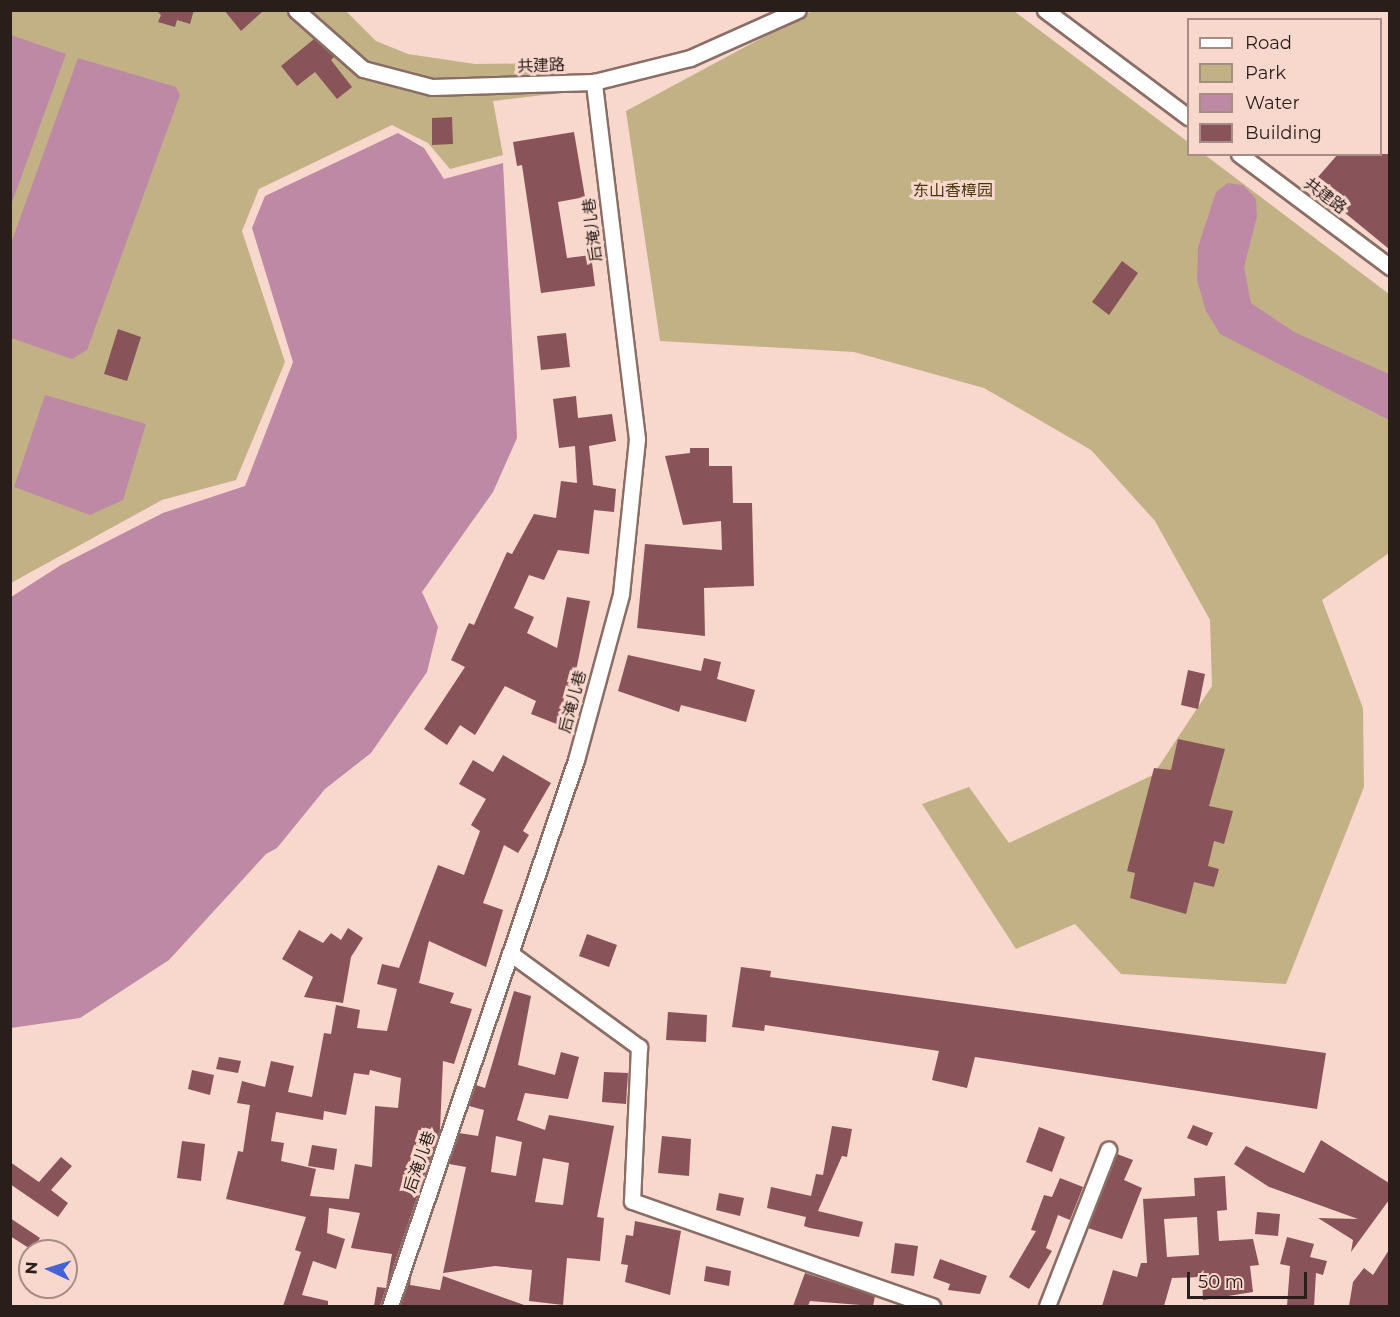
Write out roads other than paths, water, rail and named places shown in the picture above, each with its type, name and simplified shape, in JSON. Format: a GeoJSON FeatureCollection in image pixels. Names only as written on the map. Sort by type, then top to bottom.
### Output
{"type":"FeatureCollection","features":[{"type":"Feature","properties":{"kind":"street","name":"共建路"},"geometry":{"type":"LineString","coordinates":[[296,10],[363,69],[432,87],[594,82],[690,58],[798,10]]}},
{"type":"Feature","properties":{"kind":"street"},"geometry":{"type":"LineString","coordinates":[[1045,10],[1187,116]]}},
{"type":"Feature","properties":{"kind":"street","name":"后淹儿巷"},"geometry":{"type":"LineString","coordinates":[[390,1306],[576,760],[621,594],[637,439],[594,82]]}},
{"type":"Feature","properties":{"kind":"street","name":"共建路"},"geometry":{"type":"LineString","coordinates":[[1242,156],[1389,267]]}},
{"type":"Feature","properties":{"kind":"street"},"geometry":{"type":"LineString","coordinates":[[510,953],[639,1047],[632,1201],[932,1306]]}},
{"type":"Feature","properties":{"kind":"street"},"geometry":{"type":"LineString","coordinates":[[1047,1306],[1108,1150]]}},
{"type":"Feature","properties":{"kind":"water"},"geometry":{"type":"Polygon","coordinates":[[[10,35],[66,54],[11,205],[10,35]]]}},
{"type":"Feature","properties":{"kind":"water"},"geometry":{"type":"Polygon","coordinates":[[[78,58],[176,87],[180,95],[87,350],[72,359],[11,338],[10,246],[78,58]]]}},
{"type":"Feature","properties":{"kind":"water"},"geometry":{"type":"Polygon","coordinates":[[[398,133],[424,148],[444,179],[503,163],[517,438],[493,492],[422,592],[438,627],[427,672],[371,753],[325,789],[277,848],[266,854],[169,960],[80,1018],[11,1028],[11,597],[61,565],[163,513],[245,486],[293,362],[252,228],[265,196],[398,133]]]}},
{"type":"Feature","properties":{"kind":"water"},"geometry":{"type":"Polygon","coordinates":[[[1228,183],[1243,185],[1256,199],[1257,217],[1244,267],[1251,303],[1294,332],[1389,374],[1389,420],[1220,334],[1206,311],[1197,280],[1198,247],[1216,192],[1228,183]]]}},
{"type":"Feature","properties":{"kind":"water"},"geometry":{"type":"Polygon","coordinates":[[[45,395],[146,424],[123,500],[90,515],[14,487],[45,395]]]}},
{"type":"Feature","properties":{"kind":"park label","name":"东山香樟园"},"geometry":{"type":"Point","coordinates":[953,191]}}]}
